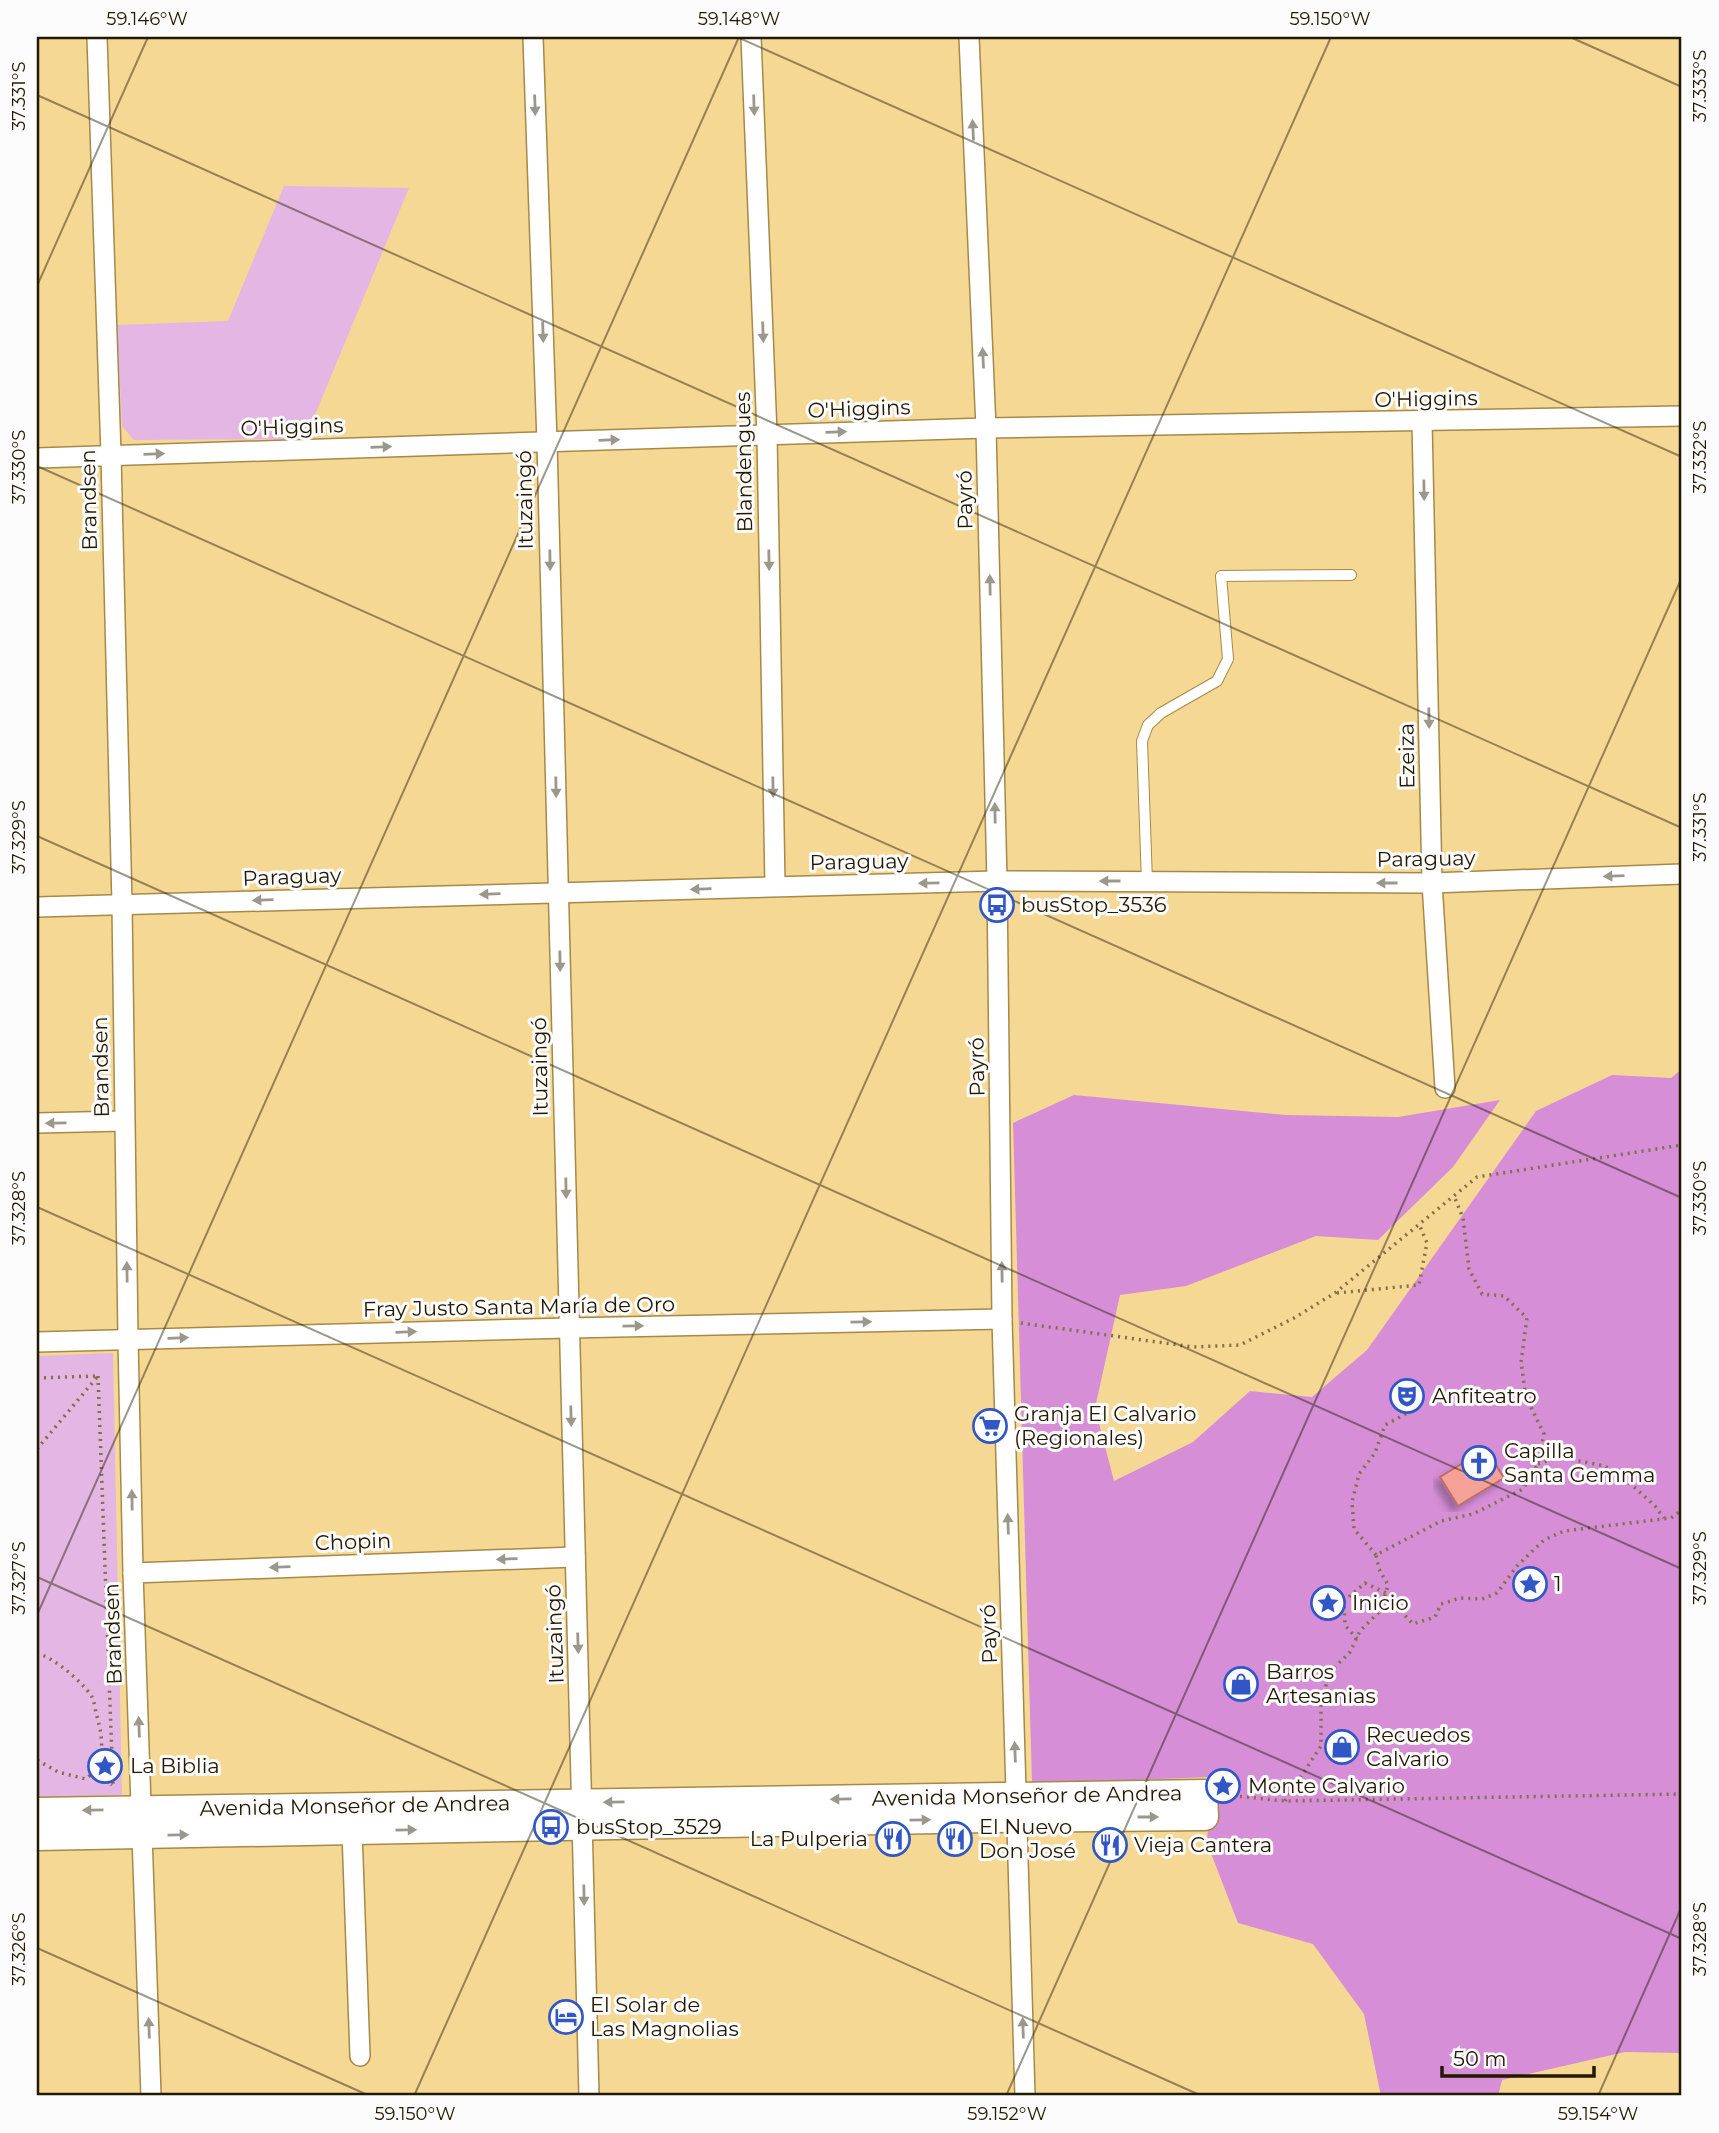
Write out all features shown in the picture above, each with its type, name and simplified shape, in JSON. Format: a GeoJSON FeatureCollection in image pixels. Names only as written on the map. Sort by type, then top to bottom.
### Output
{"type":"FeatureCollection","features":[{"type":"Feature","properties":{"kind":"street","name":"Brandsen"},"geometry":{"type":"LineString","coordinates":[[97,37],[122,904],[134,1573],[151,2096]]}},
{"type":"Feature","properties":{"kind":"street","name":"Ituzaingó"},"geometry":{"type":"LineString","coordinates":[[533,37],[547,442],[589,2096]]}},
{"type":"Feature","properties":{"kind":"street","name":"Blandengues"},"geometry":{"type":"LineString","coordinates":[[751,37],[767,434],[775,887]]}},
{"type":"Feature","properties":{"kind":"street","name":"Payró"},"geometry":{"type":"LineString","coordinates":[[969,37],[986,428],[997,881],[1002,1320],[1025,2096]]}},
{"type":"Feature","properties":{"kind":"street","name":"O'Higgins"},"geometry":{"type":"LineString","coordinates":[[37,458],[986,428],[1682,416]]}},
{"type":"Feature","properties":{"kind":"street","name":"Ezeiza"},"geometry":{"type":"LineString","coordinates":[[1422,422],[1432,883],[1445,1088]]}},
{"type":"Feature","properties":{"kind":"street","name":"Paraguay"},"geometry":{"type":"LineString","coordinates":[[37,906],[997,881],[1432,883],[1682,874]]}},
{"type":"Feature","properties":{"kind":"street"},"geometry":{"type":"LineString","coordinates":[[37,1123],[124,1121]]}},
{"type":"Feature","properties":{"kind":"street","name":"Fray Justo Santa María de Oro"},"geometry":{"type":"LineString","coordinates":[[37,1342],[1002,1320]]}},
{"type":"Feature","properties":{"kind":"street","name":"Chopin"},"geometry":{"type":"LineString","coordinates":[[134,1573],[575,1557]]}},
{"type":"Feature","properties":{"kind":"street","name":"Avenida Monseñor de Andrea"},"geometry":{"type":"LineString","coordinates":[[37,1837],[143,1822],[1017,1807],[1205,1817],[1204,1793]]}},
{"type":"Feature","properties":{"kind":"street","name":"Avenida Monseñor de Andrea"},"geometry":{"type":"LineString","coordinates":[[37,1811],[143,1822],[352,1831],[582,1815]]}},
{"type":"Feature","properties":{"kind":"street"},"geometry":{"type":"LineString","coordinates":[[352,1831],[360,2056]]}},
{"type":"Feature","properties":{"kind":"lane"},"geometry":{"type":"LineString","coordinates":[[1147,882],[1142,741],[1149,726],[1161,713],[1217,681],[1228,659],[1221,576],[1350,575]]}},
{"type":"Feature","properties":{"kind":"path"},"geometry":{"type":"LineString","coordinates":[[1002,1320],[1194,1347],[1240,1345],[1294,1318],[1335,1293],[1477,1177],[1682,1145]]}},
{"type":"Feature","properties":{"kind":"path"},"geometry":{"type":"LineString","coordinates":[[1376,1555],[1441,1521],[1473,1514],[1523,1489],[1538,1464],[1544,1434],[1526,1397],[1521,1362],[1527,1318],[1504,1296],[1482,1294],[1469,1269],[1463,1219],[1454,1196]]}},
{"type":"Feature","properties":{"kind":"path"},"geometry":{"type":"LineString","coordinates":[[1335,1293],[1419,1285],[1427,1243],[1419,1224]]}},
{"type":"Feature","properties":{"kind":"path"},"geometry":{"type":"LineString","coordinates":[[37,1378],[98,1376]]}},
{"type":"Feature","properties":{"kind":"path"},"geometry":{"type":"LineString","coordinates":[[37,1449],[98,1376]]}},
{"type":"Feature","properties":{"kind":"path"},"geometry":{"type":"LineString","coordinates":[[98,1376],[113,1786]]}},
{"type":"Feature","properties":{"kind":"path"},"geometry":{"type":"LineString","coordinates":[[1381,1610],[1388,1585],[1379,1569],[1376,1555],[1354,1529],[1352,1502],[1359,1474],[1375,1453],[1385,1425],[1415,1409]]}},
{"type":"Feature","properties":{"kind":"path"},"geometry":{"type":"LineString","coordinates":[[1538,1464],[1559,1457],[1605,1466],[1633,1486],[1664,1518]]}},
{"type":"Feature","properties":{"kind":"path"},"geometry":{"type":"LineString","coordinates":[[1286,1801],[1321,1746],[1321,1706],[1329,1673],[1350,1652],[1360,1631],[1381,1610],[1395,1605],[1413,1624],[1435,1617],[1441,1604],[1460,1598],[1482,1599],[1497,1593],[1517,1566],[1544,1540],[1564,1531],[1671,1518],[1682,1510]]}},
{"type":"Feature","properties":{"kind":"path"},"geometry":{"type":"LineString","coordinates":[[1356,1639],[1345,1625],[1344,1601],[1365,1583],[1386,1592]]}},
{"type":"Feature","properties":{"kind":"path"},"geometry":{"type":"LineString","coordinates":[[37,1653],[63,1666],[92,1698],[101,1732],[102,1751],[95,1771],[86,1779],[58,1772],[37,1760]]}},
{"type":"Feature","properties":{"kind":"path"},"geometry":{"type":"LineString","coordinates":[[95,1771],[113,1786]]}},
{"type":"Feature","properties":{"kind":"path"},"geometry":{"type":"LineString","coordinates":[[100,1787],[113,1786]]}},
{"type":"Feature","properties":{"kind":"path"},"geometry":{"type":"LineString","coordinates":[[1204,1793],[1286,1801],[1682,1794]]}},
{"type":"Feature","properties":{"kind":"shaded area"},"geometry":{"type":"Polygon","coordinates":[[[284,186],[409,188],[305,439],[134,440],[122,426],[117,325],[228,321],[284,186]]]}},
{"type":"Feature","properties":{"kind":"shaded area"},"geometry":{"type":"Polygon","coordinates":[[[1682,1069],[1682,2053],[1625,2052],[1502,2080],[1498,2096],[1381,2096],[1364,2014],[1313,1944],[1238,1923],[1207,1843],[1211,1777],[1032,1784],[1013,1123],[1074,1095],[1286,1115],[1398,1117],[1500,1100],[1453,1167],[1378,1240],[1316,1236],[1186,1286],[1120,1295],[1095,1408],[1114,1481],[1193,1442],[1250,1391],[1312,1397],[1367,1350],[1536,1111],[1612,1075],[1671,1078],[1682,1069]]]}},
{"type":"Feature","properties":{"kind":"shaded area"},"geometry":{"type":"Polygon","coordinates":[[[113,1353],[122,1795],[37,1797],[37,1356],[113,1353]]]}},
{"type":"Feature","properties":{"kind":"building","name":"Capilla Santa Gemma"},"geometry":{"type":"Polygon","coordinates":[[[1486,1449],[1504,1478],[1458,1506],[1440,1477],[1486,1449]]]}},
{"type":"Feature","properties":{"kind":"place","name":"busStop_3536"},"geometry":{"type":"Point","coordinates":[997,905]}},
{"type":"Feature","properties":{"kind":"place","name":"Anfiteatro"},"geometry":{"type":"Point","coordinates":[1407,1396]}},
{"type":"Feature","properties":{"kind":"place","name":"Granja El Calvario (Regionales)"},"geometry":{"type":"Point","coordinates":[990,1426]}},
{"type":"Feature","properties":{"kind":"place","name":"Capilla Santa Gemma"},"geometry":{"type":"Point","coordinates":[1479,1463]}},
{"type":"Feature","properties":{"kind":"place","name":"1"},"geometry":{"type":"Point","coordinates":[1530,1584]}},
{"type":"Feature","properties":{"kind":"place","name":"Inicio"},"geometry":{"type":"Point","coordinates":[1328,1603]}},
{"type":"Feature","properties":{"kind":"place","name":"Barros Artesanias"},"geometry":{"type":"Point","coordinates":[1241,1684]}},
{"type":"Feature","properties":{"kind":"place","name":"Recuedos Calvario"},"geometry":{"type":"Point","coordinates":[1342,1747]}},
{"type":"Feature","properties":{"kind":"place","name":"La Biblia"},"geometry":{"type":"Point","coordinates":[105,1766]}},
{"type":"Feature","properties":{"kind":"place","name":"Monte Calvario"},"geometry":{"type":"Point","coordinates":[1223,1786]}},
{"type":"Feature","properties":{"kind":"place","name":"busStop_3529"},"geometry":{"type":"Point","coordinates":[551,1827]}},
{"type":"Feature","properties":{"kind":"place","name":"La Pulperia"},"geometry":{"type":"Point","coordinates":[893,1839]}},
{"type":"Feature","properties":{"kind":"place","name":"El Nuevo Don José"},"geometry":{"type":"Point","coordinates":[955,1839]}},
{"type":"Feature","properties":{"kind":"place","name":"Vieja Cantera"},"geometry":{"type":"Point","coordinates":[1110,1845]}},
{"type":"Feature","properties":{"kind":"place","name":"El Solar de Las Magnolias"},"geometry":{"type":"Point","coordinates":[566,2017]}}]}
